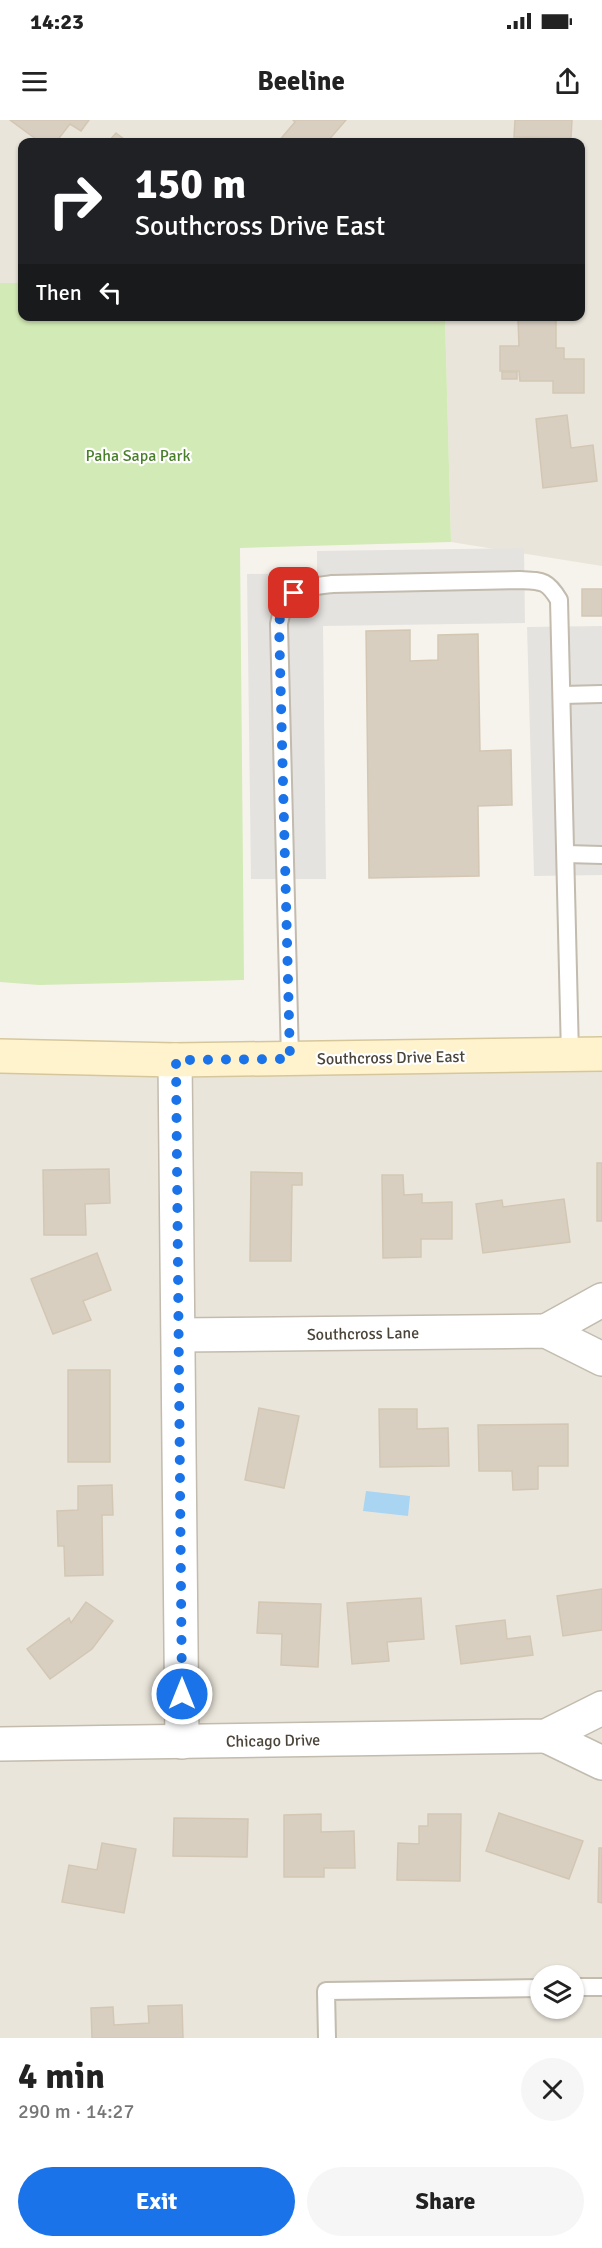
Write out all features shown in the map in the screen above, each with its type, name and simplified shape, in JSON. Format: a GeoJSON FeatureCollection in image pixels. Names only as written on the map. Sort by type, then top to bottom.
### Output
{"type":"FeatureCollection","features":[{"type":"Feature","properties":{"kind":"street","name":"Southcross Drive East"},"geometry":{"type":"LineString","coordinates":[[0,1056],[176,1060],[602,1054]]}},
{"type":"Feature","properties":{"kind":"street"},"geometry":{"type":"LineString","coordinates":[[176,1060],[182,1742]]}},
{"type":"Feature","properties":{"kind":"street","name":"Southcross Lane"},"geometry":{"type":"LineString","coordinates":[[546,1331],[602,1300]]}},
{"type":"Feature","properties":{"kind":"street","name":"Southcross Lane"},"geometry":{"type":"LineString","coordinates":[[179,1335],[546,1331],[602,1359]]}},
{"type":"Feature","properties":{"kind":"street","name":"Chicago Drive"},"geometry":{"type":"LineString","coordinates":[[0,1744],[546,1736],[602,1708]]}},
{"type":"Feature","properties":{"kind":"street","name":"Chicago Drive"},"geometry":{"type":"LineString","coordinates":[[546,1736],[602,1762]]}},
{"type":"Feature","properties":{"kind":"lane"},"geometry":{"type":"LineString","coordinates":[[290,1059],[279,624],[282,605],[294,593],[332,584],[520,580],[543,581],[551,587],[559,600],[570,1054]]}},
{"type":"Feature","properties":{"kind":"lane"},"geometry":{"type":"LineString","coordinates":[[563,695],[602,694]]}},
{"type":"Feature","properties":{"kind":"lane"},"geometry":{"type":"LineString","coordinates":[[566,854],[602,855]]}},
{"type":"Feature","properties":{"kind":"lane"},"geometry":{"type":"LineString","coordinates":[[584,1987],[602,1987]]}},
{"type":"Feature","properties":{"kind":"lane"},"geometry":{"type":"LineString","coordinates":[[327,2038],[326,1991],[530,1988]]}},
{"type":"Feature","properties":{"kind":"shaded area"},"geometry":{"type":"Polygon","coordinates":[[[0,120],[602,120],[602,566],[451,542],[445,321],[585,321],[585,138],[18,138],[18,283],[0,283],[0,120]]]}},
{"type":"Feature","properties":{"kind":"shaded area"},"geometry":{"type":"Polygon","coordinates":[[[524,548],[525,623],[323,626],[326,879],[251,879],[247,574],[317,573],[317,551],[524,548]]]}},
{"type":"Feature","properties":{"kind":"shaded area"},"geometry":{"type":"Polygon","coordinates":[[[602,626],[602,875],[534,876],[527,627],[602,626]]]}},
{"type":"Feature","properties":{"kind":"shaded area"},"geometry":{"type":"Polygon","coordinates":[[[602,1054],[602,2038],[0,2038],[0,1056],[602,1054]]]}},
{"type":"Feature","properties":{"kind":"green space","name":"Paha Sapa Park"},"geometry":{"type":"Polygon","coordinates":[[[0,283],[18,283],[18,321],[445,321],[451,542],[240,548],[244,980],[39,985],[0,982],[0,283]]]}},
{"type":"Feature","properties":{"kind":"water"},"geometry":{"type":"Polygon","coordinates":[[[366,1491],[410,1496],[408,1516],[363,1511],[366,1491]]]}},
{"type":"Feature","properties":{"kind":"building"},"geometry":{"type":"Polygon","coordinates":[[[10,120],[89,120],[81,131],[70,124],[59,138],[35,138],[10,120]]]}},
{"type":"Feature","properties":{"kind":"building"},"geometry":{"type":"Polygon","coordinates":[[[293,120],[346,120],[330,138],[281,138],[295,122],[293,120]]]}},
{"type":"Feature","properties":{"kind":"building"},"geometry":{"type":"Polygon","coordinates":[[[515,120],[572,120],[571,138],[514,137],[515,120]]]}},
{"type":"Feature","properties":{"kind":"building"},"geometry":{"type":"Polygon","coordinates":[[[116,133],[123,138],[112,138],[116,133]]]}},
{"type":"Feature","properties":{"kind":"building"},"geometry":{"type":"Polygon","coordinates":[[[518,321],[556,321],[556,348],[564,348],[564,359],[584,359],[584,393],[553,393],[553,381],[520,381],[519,371],[500,371],[500,346],[519,346],[518,321]]]}},
{"type":"Feature","properties":{"kind":"building"},"geometry":{"type":"Polygon","coordinates":[[[502,372],[517,372],[517,379],[502,379],[502,372]]]}},
{"type":"Feature","properties":{"kind":"building"},"geometry":{"type":"Polygon","coordinates":[[[567,415],[571,448],[593,445],[597,481],[543,488],[536,419],[567,415]]]}},
{"type":"Feature","properties":{"kind":"building"},"geometry":{"type":"Polygon","coordinates":[[[582,589],[602,589],[602,616],[582,616],[582,589]]]}},
{"type":"Feature","properties":{"kind":"building"},"geometry":{"type":"Polygon","coordinates":[[[410,630],[410,661],[438,660],[438,635],[478,634],[480,751],[511,750],[512,805],[478,806],[479,876],[369,878],[366,631],[410,630]]]}},
{"type":"Feature","properties":{"kind":"building"},"geometry":{"type":"Polygon","coordinates":[[[597,1163],[602,1163],[602,1221],[597,1221],[597,1163]]]}},
{"type":"Feature","properties":{"kind":"building"},"geometry":{"type":"Polygon","coordinates":[[[109,1169],[110,1203],[85,1204],[86,1235],[44,1235],[43,1170],[109,1169]]]}},
{"type":"Feature","properties":{"kind":"building"},"geometry":{"type":"Polygon","coordinates":[[[251,1172],[302,1173],[302,1185],[292,1185],[291,1261],[250,1261],[251,1172]]]}},
{"type":"Feature","properties":{"kind":"building"},"geometry":{"type":"Polygon","coordinates":[[[382,1175],[403,1175],[404,1195],[422,1194],[422,1203],[452,1202],[452,1239],[421,1239],[421,1257],[383,1258],[382,1175]]]}},
{"type":"Feature","properties":{"kind":"building"},"geometry":{"type":"Polygon","coordinates":[[[564,1199],[570,1242],[483,1253],[476,1204],[502,1200],[503,1207],[564,1199]]]}},
{"type":"Feature","properties":{"kind":"building"},"geometry":{"type":"Polygon","coordinates":[[[97,1253],[111,1290],[83,1301],[91,1320],[53,1334],[31,1279],[97,1253]]]}},
{"type":"Feature","properties":{"kind":"building"},"geometry":{"type":"Polygon","coordinates":[[[68,1370],[110,1370],[110,1462],[68,1462],[68,1370]]]}},
{"type":"Feature","properties":{"kind":"building"},"geometry":{"type":"Polygon","coordinates":[[[259,1408],[299,1416],[284,1488],[245,1480],[259,1408]]]}},
{"type":"Feature","properties":{"kind":"building"},"geometry":{"type":"Polygon","coordinates":[[[379,1409],[417,1409],[417,1429],[448,1428],[449,1466],[380,1467],[379,1409]]]}},
{"type":"Feature","properties":{"kind":"building"},"geometry":{"type":"Polygon","coordinates":[[[568,1424],[568,1466],[538,1466],[538,1489],[513,1490],[512,1471],[479,1471],[478,1425],[568,1424]]]}},
{"type":"Feature","properties":{"kind":"building"},"geometry":{"type":"Polygon","coordinates":[[[112,1485],[113,1515],[102,1515],[103,1575],[65,1576],[64,1546],[58,1546],[57,1511],[78,1510],[78,1486],[112,1485]]]}},
{"type":"Feature","properties":{"kind":"building"},"geometry":{"type":"Polygon","coordinates":[[[602,1589],[602,1630],[563,1636],[557,1596],[602,1589]]]}},
{"type":"Feature","properties":{"kind":"building"},"geometry":{"type":"Polygon","coordinates":[[[421,1598],[424,1639],[387,1642],[389,1661],[352,1664],[347,1603],[421,1598]]]}},
{"type":"Feature","properties":{"kind":"building"},"geometry":{"type":"Polygon","coordinates":[[[86,1602],[113,1621],[92,1649],[50,1679],[27,1649],[69,1618],[71,1623],[86,1602]]]}},
{"type":"Feature","properties":{"kind":"building"},"geometry":{"type":"Polygon","coordinates":[[[259,1602],[321,1604],[318,1667],[281,1665],[282,1634],[257,1633],[259,1602]]]}},
{"type":"Feature","properties":{"kind":"building"},"geometry":{"type":"Polygon","coordinates":[[[505,1620],[507,1639],[530,1636],[533,1655],[461,1664],[456,1626],[505,1620]]]}},
{"type":"Feature","properties":{"kind":"building"},"geometry":{"type":"Polygon","coordinates":[[[499,1813],[583,1841],[569,1879],[486,1851],[499,1813]]]}},
{"type":"Feature","properties":{"kind":"building"},"geometry":{"type":"Polygon","coordinates":[[[321,1814],[321,1832],[354,1831],[355,1868],[324,1868],[324,1877],[284,1877],[284,1815],[321,1814]]]}},
{"type":"Feature","properties":{"kind":"building"},"geometry":{"type":"Polygon","coordinates":[[[428,1814],[461,1814],[460,1881],[397,1880],[398,1843],[419,1844],[419,1826],[428,1826],[428,1814]]]}},
{"type":"Feature","properties":{"kind":"building"},"geometry":{"type":"Polygon","coordinates":[[[174,1818],[248,1819],[247,1857],[173,1856],[174,1818]]]}},
{"type":"Feature","properties":{"kind":"building"},"geometry":{"type":"Polygon","coordinates":[[[102,1843],[136,1849],[124,1913],[62,1902],[69,1865],[97,1870],[102,1843]]]}},
{"type":"Feature","properties":{"kind":"building"},"geometry":{"type":"Polygon","coordinates":[[[599,1848],[602,1848],[602,1903],[598,1902],[599,1848]]]}},
{"type":"Feature","properties":{"kind":"building"},"geometry":{"type":"Polygon","coordinates":[[[182,2005],[183,2038],[92,2038],[91,2008],[113,2007],[114,2025],[149,2023],[148,2006],[182,2005]]]}},
{"type":"Feature","properties":{"kind":"route"},"geometry":{"type":"LineString","coordinates":[[182,1694],[176,1060],[290,1059],[279,624],[282,605],[294,593]]}}]}
